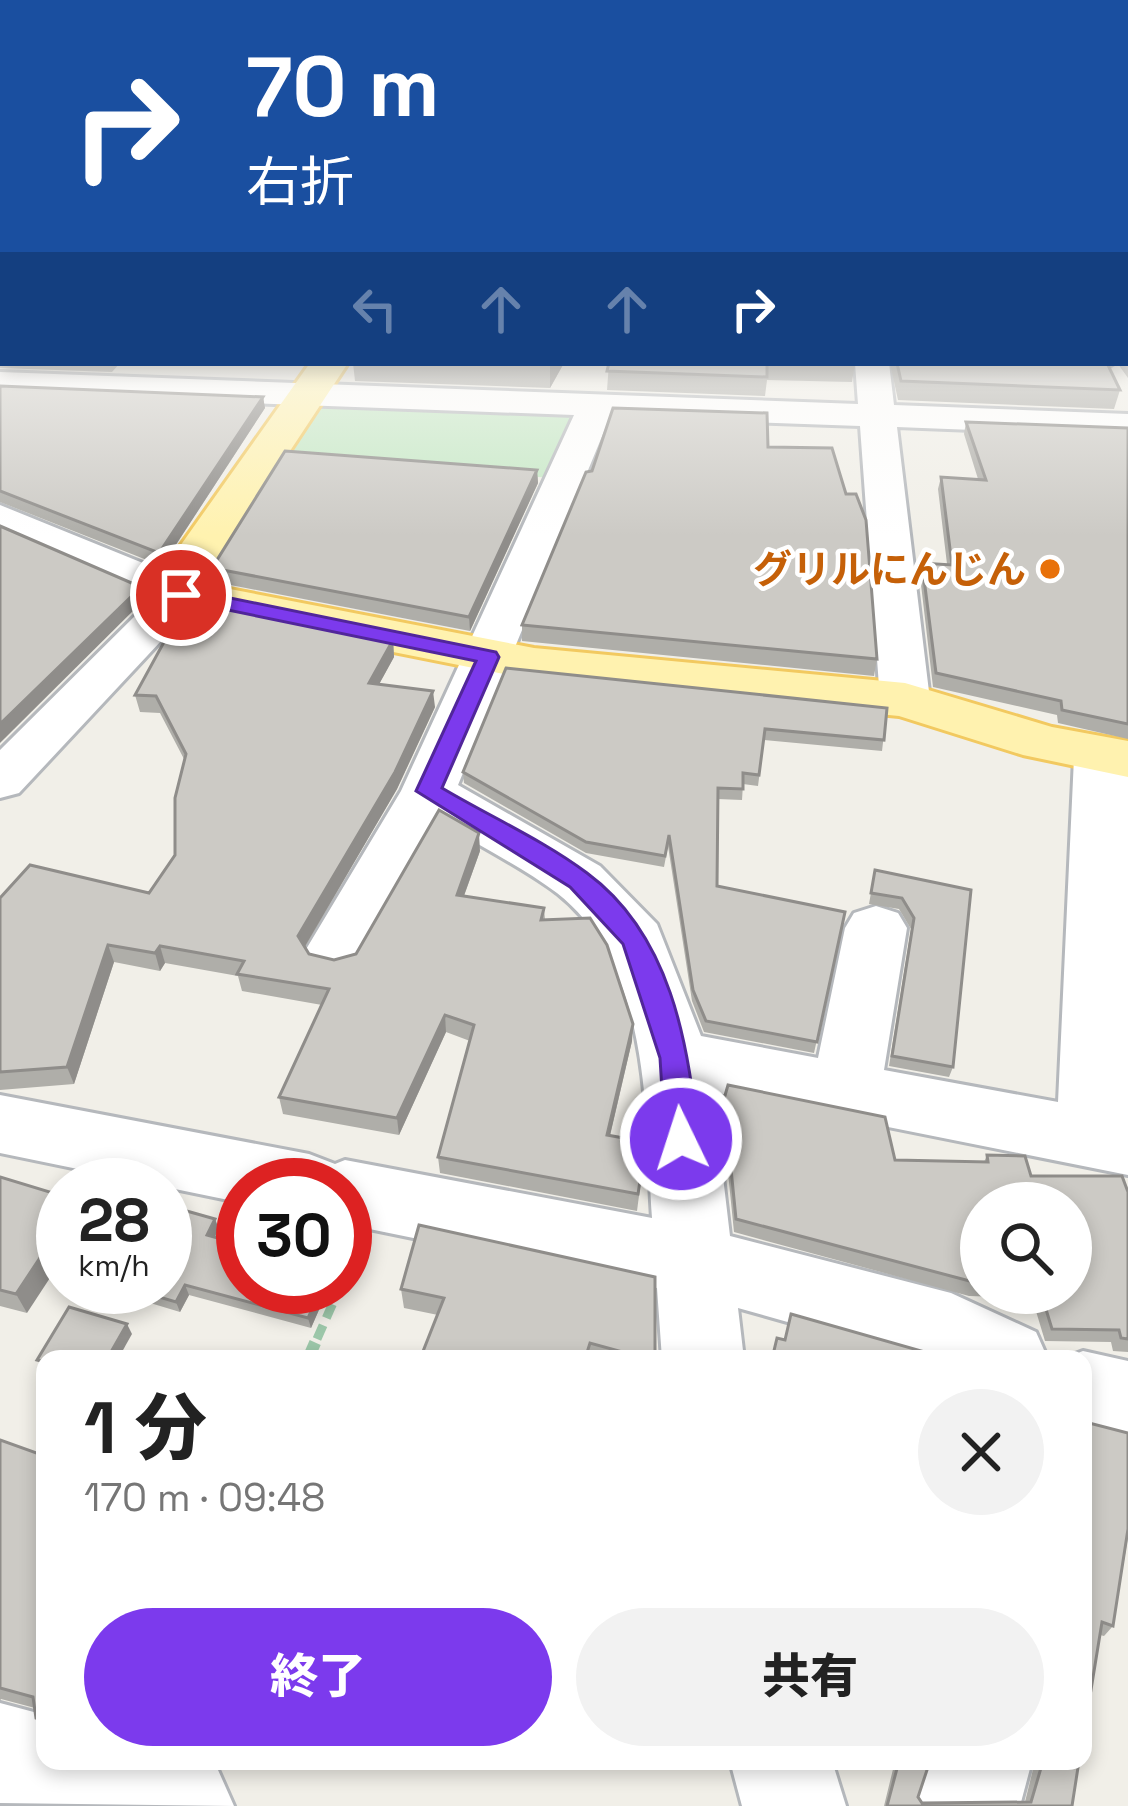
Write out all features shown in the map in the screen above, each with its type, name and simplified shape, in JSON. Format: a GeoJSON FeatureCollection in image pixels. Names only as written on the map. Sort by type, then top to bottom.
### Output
{"type":"FeatureCollection","features":[{"type":"Feature","properties":{"kind":"main road"},"geometry":{"type":"LineString","coordinates":[[318,379],[192,563],[181,595],[488,657],[905,700],[1114,758]]}},
{"type":"Feature","properties":{"kind":"street"},"geometry":{"type":"LineString","coordinates":[[872,368],[905,700]]}},
{"type":"Feature","properties":{"kind":"street"},"geometry":{"type":"LineString","coordinates":[[0,382],[318,379],[596,407],[1128,425]]}},
{"type":"Feature","properties":{"kind":"street"},"geometry":{"type":"LineString","coordinates":[[336,951],[428,791],[596,407]]}},
{"type":"Feature","properties":{"kind":"street"},"geometry":{"type":"LineString","coordinates":[[0,517],[181,595],[19,732],[0,781]]}},
{"type":"Feature","properties":{"kind":"street"},"geometry":{"type":"LineString","coordinates":[[675,1058],[1110,1142],[1114,758]]}},
{"type":"Feature","properties":{"kind":"street"},"geometry":{"type":"LineString","coordinates":[[428,791],[579,880],[635,940],[675,1058],[702,1350]]}},
{"type":"Feature","properties":{"kind":"street"},"geometry":{"type":"LineString","coordinates":[[846,1092],[876,928]]}},
{"type":"Feature","properties":{"kind":"street"},"geometry":{"type":"LineString","coordinates":[[0,1124],[216,1167]]}},
{"type":"Feature","properties":{"kind":"street"},"geometry":{"type":"LineString","coordinates":[[372,1197],[690,1260],[951,1331],[989,1350]]}},
{"type":"Feature","properties":{"kind":"street"},"geometry":{"type":"LineString","coordinates":[[1092,1392],[1128,1402]]}},
{"type":"Feature","properties":{"kind":"street"},"geometry":{"type":"LineString","coordinates":[[0,1753],[36,1763]]}},
{"type":"Feature","properties":{"kind":"street"},"geometry":{"type":"LineString","coordinates":[[58,1770],[182,1806]]}},
{"type":"Feature","properties":{"kind":"street"},"geometry":{"type":"LineString","coordinates":[[784,1770],[794,1806]]}},
{"type":"Feature","properties":{"kind":"street"},"geometry":{"type":"LineString","coordinates":[[968,1806],[978,1770]]}},
{"type":"Feature","properties":{"kind":"path"},"geometry":{"type":"LineString","coordinates":[[312,1350],[328,1314]]}},
{"type":"Feature","properties":{"kind":"green space"},"geometry":{"type":"Polygon","coordinates":[[[322,404],[570,410],[582,416],[554,478],[286,461],[322,404]]]}},
{"type":"Feature","properties":{"kind":"building"},"geometry":{"type":"Polygon","coordinates":[[[767,368],[767,377],[607,371],[767,368]]]}},
{"type":"Feature","properties":{"kind":"building"},"geometry":{"type":"Polygon","coordinates":[[[898,368],[1110,368],[1120,390],[901,381],[898,368]]]}},
{"type":"Feature","properties":{"kind":"building"},"geometry":{"type":"Polygon","coordinates":[[[0,386],[263,397],[159,553],[0,491],[0,386]]]}},
{"type":"Feature","properties":{"kind":"building"},"geometry":{"type":"Polygon","coordinates":[[[613,408],[767,413],[768,447],[832,448],[846,494],[856,494],[866,520],[877,659],[522,625],[586,472],[592,471],[613,408]]]}},
{"type":"Feature","properties":{"kind":"building"},"geometry":{"type":"Polygon","coordinates":[[[966,422],[1128,428],[1128,724],[1062,710],[1061,701],[936,673],[922,563],[952,565],[941,477],[986,480],[966,422]]]}},
{"type":"Feature","properties":{"kind":"building"},"geometry":{"type":"Polygon","coordinates":[[[285,451],[537,470],[469,617],[212,568],[285,451]]]}},
{"type":"Feature","properties":{"kind":"building"},"geometry":{"type":"Polygon","coordinates":[[[0,526],[141,587],[0,724],[0,526]]]}},
{"type":"Feature","properties":{"kind":"building"},"geometry":{"type":"Polygon","coordinates":[[[187,600],[393,640],[369,683],[433,691],[395,772],[298,936],[309,954],[334,960],[356,954],[439,810],[479,833],[457,895],[544,908],[541,920],[590,918],[607,945],[633,1024],[607,1135],[646,1142],[638,1194],[438,1157],[474,1025],[445,1015],[397,1118],[279,1097],[329,989],[237,974],[244,961],[160,946],[155,953],[108,945],[67,1067],[0,1072],[0,898],[30,865],[149,893],[175,855],[175,798],[186,754],[156,696],[135,695],[187,600]]]}},
{"type":"Feature","properties":{"kind":"building"},"geometry":{"type":"Polygon","coordinates":[[[506,668],[887,708],[884,740],[765,729],[759,775],[743,773],[743,789],[718,788],[717,886],[845,912],[817,1042],[706,1021],[693,990],[669,835],[665,856],[586,842],[463,772],[506,668]]]}},
{"type":"Feature","properties":{"kind":"building"},"geometry":{"type":"Polygon","coordinates":[[[875,870],[971,890],[953,1067],[892,1056],[914,918],[902,898],[871,893],[875,870]]]}},
{"type":"Feature","properties":{"kind":"building"},"geometry":{"type":"Polygon","coordinates":[[[728,1085],[885,1117],[895,1160],[988,1162],[987,1155],[1025,1156],[1031,1176],[1122,1176],[1128,1192],[1128,1339],[1121,1338],[1119,1330],[1052,1329],[1047,1314],[1092,1314],[1092,1182],[960,1182],[960,1278],[736,1219],[724,1099],[728,1085]]]}},
{"type":"Feature","properties":{"kind":"building"},"geometry":{"type":"Polygon","coordinates":[[[0,1177],[36,1188],[36,1264],[16,1294],[0,1290],[0,1177]]]}},
{"type":"Feature","properties":{"kind":"building"},"geometry":{"type":"Polygon","coordinates":[[[192,1212],[215,1219],[207,1235],[216,1238],[216,1293],[192,1287],[192,1212]]]}},
{"type":"Feature","properties":{"kind":"building"},"geometry":{"type":"Polygon","coordinates":[[[419,1225],[655,1277],[655,1350],[615,1350],[590,1343],[588,1350],[424,1350],[444,1298],[401,1289],[419,1225]]]}},
{"type":"Feature","properties":{"kind":"building"},"geometry":{"type":"Polygon","coordinates":[[[65,1314],[93,1314],[127,1324],[112,1350],[43,1350],[65,1314]]]}},
{"type":"Feature","properties":{"kind":"building"},"geometry":{"type":"Polygon","coordinates":[[[791,1314],[918,1350],[774,1350],[777,1338],[785,1340],[791,1314]]]}},
{"type":"Feature","properties":{"kind":"building"},"geometry":{"type":"Polygon","coordinates":[[[1092,1424],[1128,1433],[1128,1529],[1113,1626],[1102,1622],[1092,1684],[1092,1424]]]}},
{"type":"Feature","properties":{"kind":"building"},"geometry":{"type":"Polygon","coordinates":[[[0,1440],[36,1453],[36,1718],[33,1697],[0,1688],[0,1440]]]}},
{"type":"Feature","properties":{"kind":"building"},"geometry":{"type":"Polygon","coordinates":[[[897,1770],[927,1770],[918,1797],[922,1803],[1031,1802],[1040,1770],[1078,1770],[1072,1806],[887,1806],[897,1770]]]}},
{"type":"Feature","properties":{"kind":"place","name":"グリルにんじん"},"geometry":{"type":"Point","coordinates":[1050,569]}},
{"type":"Feature","properties":{"kind":"route"},"geometry":{"type":"LineString","coordinates":[[181,595],[488,657],[428,791],[579,880],[635,940],[675,1058],[681,1139]]}}]}
